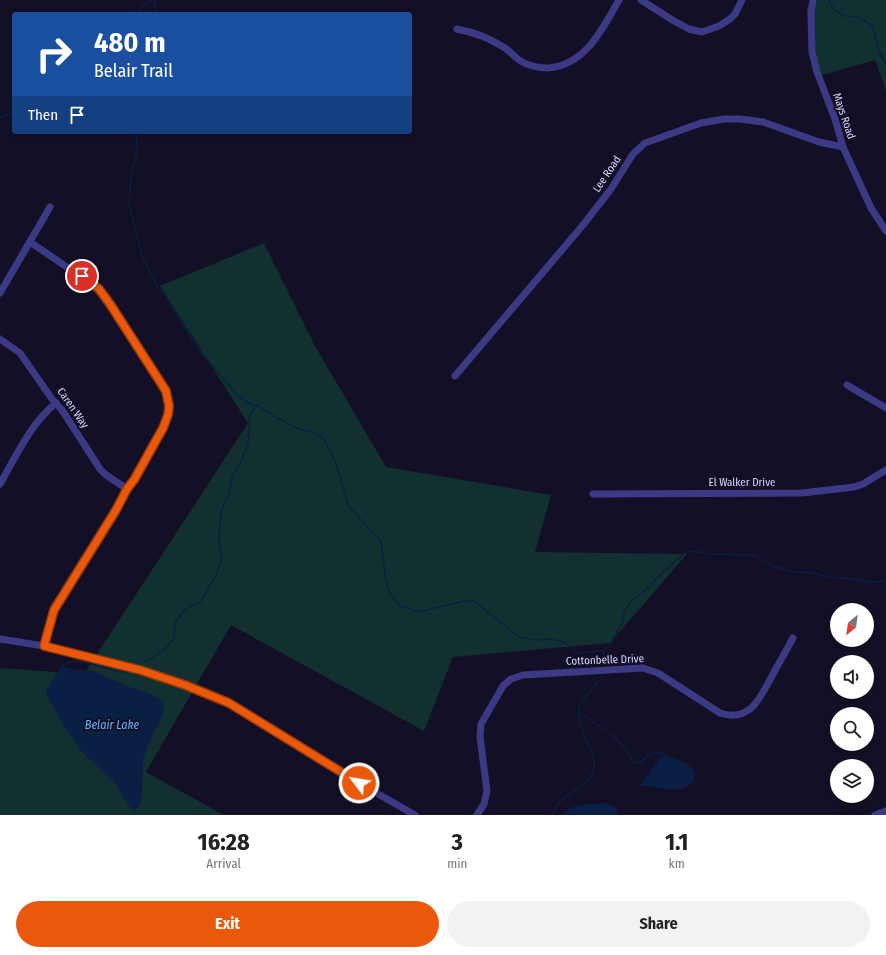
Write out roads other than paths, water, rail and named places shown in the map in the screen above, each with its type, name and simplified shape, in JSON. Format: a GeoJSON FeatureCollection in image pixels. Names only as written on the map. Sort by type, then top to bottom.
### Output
{"type":"FeatureCollection","features":[{"type":"Feature","properties":{"kind":"street"},"geometry":{"type":"LineString","coordinates":[[457,29],[471,32],[504,47],[522,62],[541,68],[555,67],[580,56],[592,43],[619,0]]}},
{"type":"Feature","properties":{"kind":"street"},"geometry":{"type":"LineString","coordinates":[[641,0],[674,21],[702,32],[719,26],[730,19],[735,14],[742,0]]}},
{"type":"Feature","properties":{"kind":"street","name":"Mays Road"},"geometry":{"type":"LineString","coordinates":[[813,0],[811,13],[812,52],[817,72],[835,119],[843,147],[871,208],[886,231]]}},
{"type":"Feature","properties":{"kind":"street","name":"Lee Road"},"geometry":{"type":"LineString","coordinates":[[455,376],[583,225],[611,189],[633,154],[645,143],[701,123],[724,119],[740,119],[762,122],[818,142],[843,147]]}},
{"type":"Feature","properties":{"kind":"street"},"geometry":{"type":"LineString","coordinates":[[0,293],[50,207]]}},
{"type":"Feature","properties":{"kind":"street"},"geometry":{"type":"LineString","coordinates":[[30,242],[99,289],[166,391],[169,406],[168,415],[163,428],[134,480],[127,489],[116,510],[54,610],[44,646]]}},
{"type":"Feature","properties":{"kind":"street","name":"Caren Way"},"geometry":{"type":"LineString","coordinates":[[0,339],[20,353],[56,402],[100,469],[110,478],[127,489]]}},
{"type":"Feature","properties":{"kind":"street"},"geometry":{"type":"LineString","coordinates":[[847,385],[886,408]]}},
{"type":"Feature","properties":{"kind":"street"},"geometry":{"type":"LineString","coordinates":[[0,484],[33,427],[44,412],[56,402]]}},
{"type":"Feature","properties":{"kind":"street","name":"El Walker Drive"},"geometry":{"type":"LineString","coordinates":[[593,494],[802,493],[854,487],[863,484],[886,470]]}},
{"type":"Feature","properties":{"kind":"street","name":"Cottonbelle Drive"},"geometry":{"type":"LineString","coordinates":[[477,815],[484,804],[487,789],[480,737],[481,724],[503,686],[514,678],[523,675],[643,668],[658,673],[716,711],[727,715],[740,715],[749,710],[759,700],[793,638]]}},
{"type":"Feature","properties":{"kind":"street"},"geometry":{"type":"LineString","coordinates":[[0,639],[44,646],[140,670],[185,685],[229,703],[359,783],[416,815]]}},
{"type":"Feature","properties":{"kind":"street"},"geometry":{"type":"LineString","coordinates":[[875,815],[886,812]]}},
{"type":"Feature","properties":{"kind":"water","name":"Belair Lake"},"geometry":{"type":"Polygon","coordinates":[[[61,667],[96,672],[127,686],[151,694],[163,702],[163,715],[148,745],[143,760],[142,796],[139,807],[133,811],[113,781],[82,752],[62,723],[47,696],[46,690],[61,667]]]}},
{"type":"Feature","properties":{"kind":"water"},"geometry":{"type":"Polygon","coordinates":[[[662,756],[671,757],[686,763],[695,774],[693,781],[688,786],[681,789],[663,789],[640,785],[662,756]]]}},
{"type":"Feature","properties":{"kind":"water"},"geometry":{"type":"Polygon","coordinates":[[[606,803],[614,807],[618,815],[562,815],[571,808],[577,806],[606,803]]]}},
{"type":"Feature","properties":{"kind":"waterway"},"geometry":{"type":"LineString","coordinates":[[139,12],[144,5],[153,0]]}},
{"type":"Feature","properties":{"kind":"waterway"},"geometry":{"type":"LineString","coordinates":[[155,0],[155,12]]}},
{"type":"Feature","properties":{"kind":"waterway"},"geometry":{"type":"LineString","coordinates":[[829,0],[834,10],[845,16],[858,17],[873,26],[879,52],[886,64]]}},
{"type":"Feature","properties":{"kind":"waterway"},"geometry":{"type":"LineString","coordinates":[[0,118],[12,113]]}},
{"type":"Feature","properties":{"kind":"waterway"},"geometry":{"type":"LineString","coordinates":[[136,134],[137,151],[131,176],[129,204],[143,258],[157,286],[167,298],[198,349],[239,397],[252,405],[257,405],[297,428],[317,434],[324,439],[335,461],[349,507],[381,541],[385,576],[390,594],[400,606],[417,611],[463,601],[474,601],[519,637],[536,640],[552,639],[563,642],[579,653],[603,651],[610,645],[622,623],[624,613],[631,601],[649,587],[662,573],[686,552],[694,551],[709,554],[753,555],[773,566],[794,572],[814,573],[828,577],[858,579],[870,582],[886,581]]}},
{"type":"Feature","properties":{"kind":"waterway"},"geometry":{"type":"LineString","coordinates":[[146,662],[164,650],[174,638],[175,623],[181,614],[189,607],[200,602],[216,575],[222,558],[219,539],[221,512],[229,493],[232,477],[248,444],[249,417],[257,405]]}},
{"type":"Feature","properties":{"kind":"waterway"},"geometry":{"type":"LineString","coordinates":[[603,651],[605,658]]}},
{"type":"Feature","properties":{"kind":"waterway"},"geometry":{"type":"LineString","coordinates":[[62,667],[75,661],[115,671],[131,671]]}},
{"type":"Feature","properties":{"kind":"waterway"},"geometry":{"type":"LineString","coordinates":[[553,815],[556,807],[561,801],[580,788],[590,778],[593,771],[593,756],[580,724],[579,708],[582,701],[599,681]]}},
{"type":"Feature","properties":{"kind":"waterway"},"geometry":{"type":"LineString","coordinates":[[580,713],[611,734],[624,747],[633,762],[640,763],[646,757],[655,753],[666,756]]}}]}
